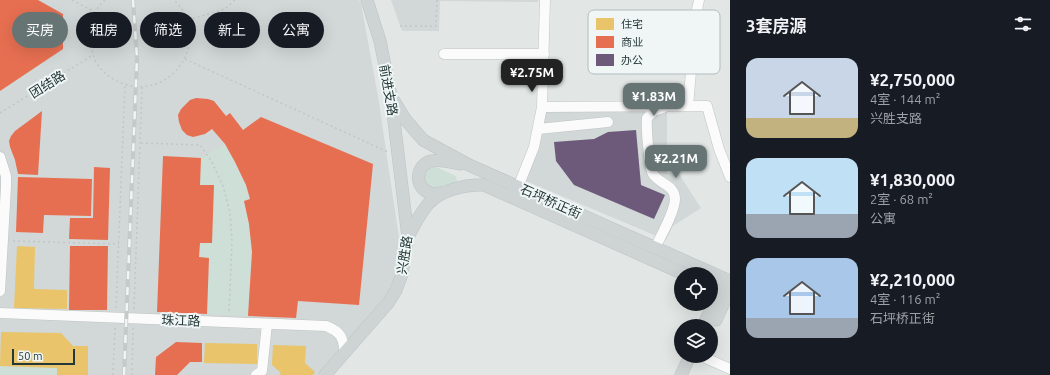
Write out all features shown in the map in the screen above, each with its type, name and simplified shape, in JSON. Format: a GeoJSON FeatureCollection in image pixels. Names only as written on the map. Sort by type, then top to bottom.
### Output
{"type":"FeatureCollection","features":[{"type":"Feature","properties":{"kind":"main road","name":"前进支路"},"geometry":{"type":"LineString","coordinates":[[367,0],[380,41],[391,96],[399,157]]}},
{"type":"Feature","properties":{"kind":"main road","name":"石坪桥正街"},"geometry":{"type":"LineString","coordinates":[[391,96],[405,120],[423,140],[469,165],[698,267]]}},
{"type":"Feature","properties":{"kind":"main road","name":"兴胜路"},"geometry":{"type":"LineString","coordinates":[[325,375],[388,303],[396,290],[402,274],[408,237],[399,157]]}},
{"type":"Feature","properties":{"kind":"main road"},"geometry":{"type":"LineString","coordinates":[[450,191],[438,194],[426,192],[419,180],[419,171],[421,167],[429,162],[438,160],[469,165]]}},
{"type":"Feature","properties":{"kind":"main road","name":"石坪桥正街"},"geometry":{"type":"LineString","coordinates":[[408,237],[417,220],[430,203],[450,191],[477,185],[492,188],[674,269]]}},
{"type":"Feature","properties":{"kind":"main road"},"geometry":{"type":"LineString","coordinates":[[668,266],[674,272]]}},
{"type":"Feature","properties":{"kind":"main road","name":"石坪桥正街"},"geometry":{"type":"LineString","coordinates":[[718,276],[730,281]]}},
{"type":"Feature","properties":{"kind":"main road"},"geometry":{"type":"LineString","coordinates":[[718,278],[728,288],[730,297]]}},
{"type":"Feature","properties":{"kind":"main road"},"geometry":{"type":"LineString","coordinates":[[718,290],[730,297]]}},
{"type":"Feature","properties":{"kind":"main road"},"geometry":{"type":"LineString","coordinates":[[712,317],[716,304],[730,297]]}},
{"type":"Feature","properties":{"kind":"main road"},"geometry":{"type":"LineString","coordinates":[[681,375],[687,363]]}},
{"type":"Feature","properties":{"kind":"main road"},"geometry":{"type":"LineString","coordinates":[[690,375],[695,363]]}},
{"type":"Feature","properties":{"kind":"street"},"geometry":{"type":"LineString","coordinates":[[518,187],[534,147],[542,107],[545,0]]}},
{"type":"Feature","properties":{"kind":"street"},"geometry":{"type":"LineString","coordinates":[[697,10],[699,0]]}},
{"type":"Feature","properties":{"kind":"street"},"geometry":{"type":"LineString","coordinates":[[444,54],[544,54]]}},
{"type":"Feature","properties":{"kind":"street"},"geometry":{"type":"LineString","coordinates":[[688,106],[691,74]]}},
{"type":"Feature","properties":{"kind":"street"},"geometry":{"type":"LineString","coordinates":[[655,248],[672,211],[675,200],[673,191],[656,178],[652,171],[646,122],[649,115],[654,111],[671,106]]}},
{"type":"Feature","properties":{"kind":"street"},"geometry":{"type":"LineString","coordinates":[[542,107],[707,106],[718,149],[730,177]]}},
{"type":"Feature","properties":{"kind":"street"},"geometry":{"type":"LineString","coordinates":[[538,129],[608,122]]}},
{"type":"Feature","properties":{"kind":"street"},"geometry":{"type":"LineString","coordinates":[[0,157],[6,176],[0,291]]}},
{"type":"Feature","properties":{"kind":"street","name":"珠江路"},"geometry":{"type":"LineString","coordinates":[[0,313],[326,326],[334,329],[340,334],[345,353]]}},
{"type":"Feature","properties":{"kind":"street"},"geometry":{"type":"LineString","coordinates":[[256,375],[262,371],[267,324]]}},
{"type":"Feature","properties":{"kind":"street"},"geometry":{"type":"LineString","coordinates":[[717,363],[730,369]]}},
{"type":"Feature","properties":{"kind":"path"},"geometry":{"type":"LineString","coordinates":[[72,0],[95,12],[105,0]]}},
{"type":"Feature","properties":{"kind":"path"},"geometry":{"type":"LineString","coordinates":[[174,0],[181,6],[184,12]]}},
{"type":"Feature","properties":{"kind":"path"},"geometry":{"type":"LineString","coordinates":[[196,18],[225,9],[235,0]]}},
{"type":"Feature","properties":{"kind":"path"},"geometry":{"type":"LineString","coordinates":[[400,26],[436,26],[436,0]]}},
{"type":"Feature","properties":{"kind":"path"},"geometry":{"type":"LineString","coordinates":[[91,48],[97,63],[104,72],[114,80],[125,84],[142,87],[155,84],[167,78],[177,70],[185,59],[188,48]]}},
{"type":"Feature","properties":{"kind":"path","name":"团结路"},"geometry":{"type":"LineString","coordinates":[[0,113],[93,55]]}},
{"type":"Feature","properties":{"kind":"path"},"geometry":{"type":"LineString","coordinates":[[185,59],[399,157]]}},
{"type":"Feature","properties":{"kind":"path"},"geometry":{"type":"LineString","coordinates":[[113,375],[125,84]]}},
{"type":"Feature","properties":{"kind":"path"},"geometry":{"type":"LineString","coordinates":[[132,375],[142,87]]}},
{"type":"Feature","properties":{"kind":"path"},"geometry":{"type":"LineString","coordinates":[[140,143],[200,145],[212,162],[223,186],[230,212],[232,241],[229,322]]}},
{"type":"Feature","properties":{"kind":"path"},"geometry":{"type":"LineString","coordinates":[[3,240],[118,244]]}},
{"type":"Feature","properties":{"kind":"shaded area"},"geometry":{"type":"Polygon","coordinates":[[[0,0],[359,0],[378,96],[399,238],[396,271],[391,285],[382,300],[318,375],[0,375],[0,0]]]}},
{"type":"Feature","properties":{"kind":"shaded area"},"geometry":{"type":"Polygon","coordinates":[[[391,0],[538,0],[538,2],[440,1],[439,31],[402,31],[391,0]]]}},
{"type":"Feature","properties":{"kind":"shaded area"},"geometry":{"type":"Polygon","coordinates":[[[545,112],[667,112],[667,173],[679,174],[701,208],[673,226],[666,240],[526,181],[545,112]]]}},
{"type":"Feature","properties":{"kind":"shaded area"},"geometry":{"type":"Polygon","coordinates":[[[225,144],[246,185],[250,199],[249,224],[252,252],[248,316],[207,314],[209,258],[199,257],[200,243],[212,243],[214,186],[200,185],[201,158],[225,144]]]}},
{"type":"Feature","properties":{"kind":"shaded area"},"geometry":{"type":"Polygon","coordinates":[[[436,167],[456,176],[457,181],[437,190],[427,187],[422,174],[429,168],[436,167]]]}},
{"type":"Feature","properties":{"kind":"shaded area"},"geometry":{"type":"Polygon","coordinates":[[[0,366],[57,368],[57,375],[0,375],[0,366]]]}},
{"type":"Feature","properties":{"kind":"building: 住宅"},"geometry":{"type":"Polygon","coordinates":[[[17,246],[35,247],[34,289],[67,290],[67,309],[14,308],[17,246]]]}},
{"type":"Feature","properties":{"kind":"building: 住宅"},"geometry":{"type":"Polygon","coordinates":[[[1,332],[61,333],[73,346],[88,346],[88,375],[57,375],[57,368],[0,366],[1,332]]]}},
{"type":"Feature","properties":{"kind":"building: 住宅"},"geometry":{"type":"Polygon","coordinates":[[[205,343],[257,344],[257,364],[204,363],[205,343]]]}},
{"type":"Feature","properties":{"kind":"building: 住宅"},"geometry":{"type":"Polygon","coordinates":[[[273,345],[306,346],[305,363],[315,372],[313,375],[279,375],[281,373],[272,365],[273,345]]]}},
{"type":"Feature","properties":{"kind":"building: 商业"},"geometry":{"type":"Polygon","coordinates":[[[0,0],[38,0],[59,12],[12,12],[12,48],[63,49],[0,91],[0,0]]]}},
{"type":"Feature","properties":{"kind":"building: 商业"},"geometry":{"type":"Polygon","coordinates":[[[196,98],[214,101],[226,116],[230,113],[243,130],[261,117],[373,164],[359,305],[298,301],[296,318],[248,316],[252,252],[249,224],[244,201],[250,199],[246,185],[235,162],[225,144],[212,129],[205,134],[193,137],[187,135],[182,130],[178,115],[181,109],[190,100],[196,98]]]}},
{"type":"Feature","properties":{"kind":"building: 商业"},"geometry":{"type":"Polygon","coordinates":[[[42,111],[38,175],[18,174],[9,141],[15,131],[42,111]]]}},
{"type":"Feature","properties":{"kind":"building: 商业"},"geometry":{"type":"Polygon","coordinates":[[[163,156],[201,158],[200,185],[214,185],[212,243],[200,243],[199,257],[209,258],[207,314],[157,312],[163,156]]]}},
{"type":"Feature","properties":{"kind":"building: 商业"},"geometry":{"type":"Polygon","coordinates":[[[94,167],[110,168],[108,240],[69,239],[70,218],[93,218],[94,167]]]}},
{"type":"Feature","properties":{"kind":"building: 商业"},"geometry":{"type":"Polygon","coordinates":[[[18,177],[92,179],[91,216],[44,215],[43,233],[16,232],[18,177]]]}},
{"type":"Feature","properties":{"kind":"building: 商业"},"geometry":{"type":"Polygon","coordinates":[[[70,246],[108,246],[107,310],[69,310],[70,246]]]}},
{"type":"Feature","properties":{"kind":"building: 商业"},"geometry":{"type":"Polygon","coordinates":[[[176,342],[202,343],[202,362],[190,362],[177,375],[155,375],[156,357],[176,342]]]}},
{"type":"Feature","properties":{"kind":"building: 办公"},"geometry":{"type":"Polygon","coordinates":[[[636,130],[641,185],[665,195],[654,219],[574,185],[556,161],[554,142],[594,139],[608,132],[636,130]]]}},
{"type":"Feature","properties":{"kind":"railway"},"geometry":{"type":"LineString","coordinates":[[124,375],[137,58],[133,0]]}}]}
